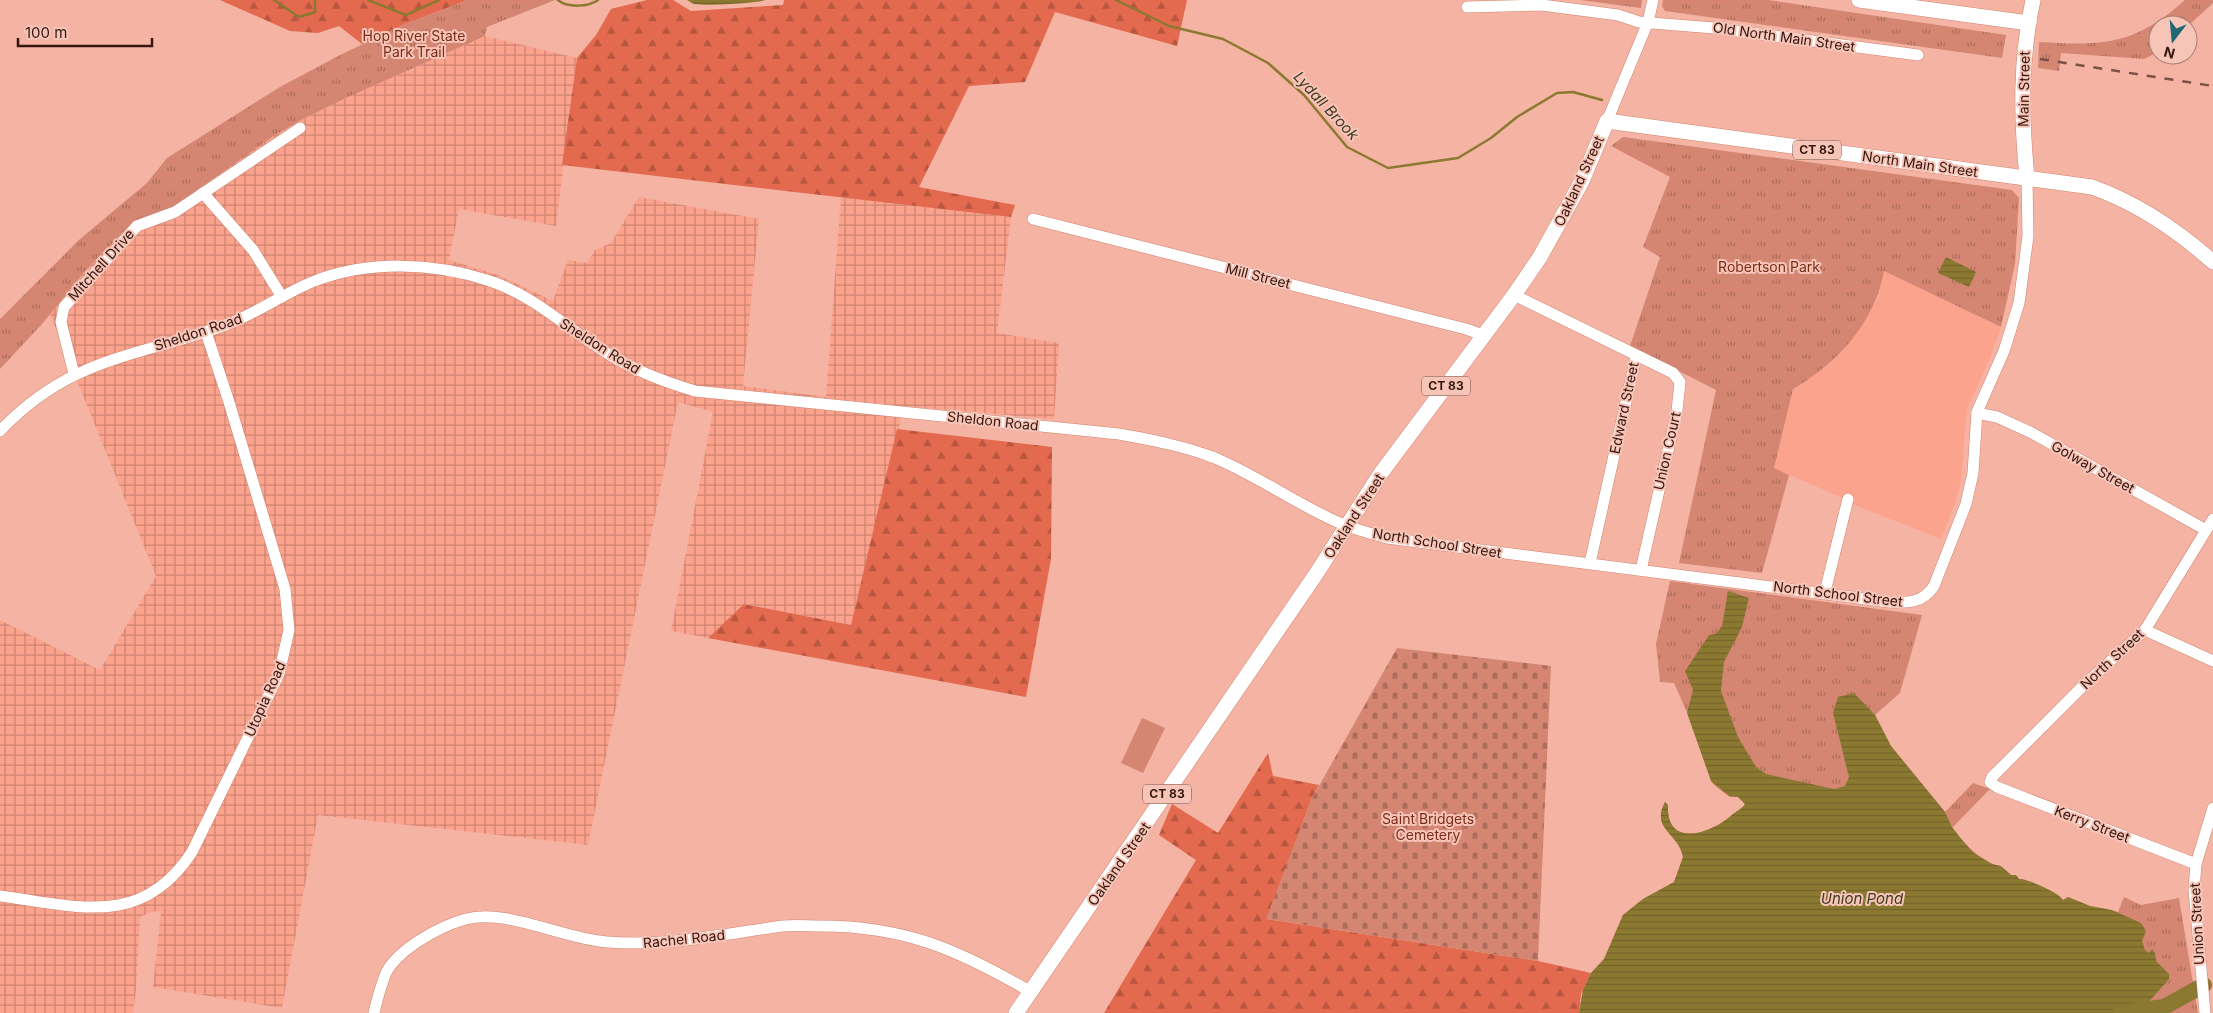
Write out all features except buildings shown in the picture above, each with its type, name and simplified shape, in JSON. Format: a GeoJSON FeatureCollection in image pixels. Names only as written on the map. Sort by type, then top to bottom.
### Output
{"type":"FeatureCollection","features":[{"type":"Feature","properties":{"kind":"main road"},"geometry":{"type":"LineString","coordinates":[[1858,0],[2028,23]]}},
{"type":"Feature","properties":{"kind":"main road","name":"Main Street"},"geometry":{"type":"LineString","coordinates":[[2027,178],[2022,78],[2028,23],[2033,0]]}},
{"type":"Feature","properties":{"kind":"main road","name":"North Main Street"},"geometry":{"type":"LineString","coordinates":[[1607,120],[2092,187],[2123,198],[2151,216],[2213,262]]}},
{"type":"Feature","properties":{"kind":"main road","name":"Oakland Street"},"geometry":{"type":"LineString","coordinates":[[1016,1013],[1347,526],[1381,473],[1514,295],[1557,228],[1582,181],[1607,120]]}},
{"type":"Feature","properties":{"kind":"street","name":"Oakland Street"},"geometry":{"type":"LineString","coordinates":[[1607,120],[1648,22],[1653,0]]}},
{"type":"Feature","properties":{"kind":"street","name":"Old North Main Street"},"geometry":{"type":"LineString","coordinates":[[1467,7],[1534,4],[1618,15],[1648,22],[1714,28],[1918,56]]}},
{"type":"Feature","properties":{"kind":"street","name":"Mitchell Drive"},"geometry":{"type":"LineString","coordinates":[[74,374],[61,322],[64,307],[138,226],[169,215],[300,128]]}},
{"type":"Feature","properties":{"kind":"street","name":"North School Street"},"geometry":{"type":"LineString","coordinates":[[1347,526],[1387,538],[1904,603],[1914,602],[1929,594],[1944,563],[1966,504],[1973,473],[1976,413],[2004,351],[2020,297],[2029,233],[2027,178]]}},
{"type":"Feature","properties":{"kind":"street"},"geometry":{"type":"LineString","coordinates":[[203,193],[253,250],[282,297]]}},
{"type":"Feature","properties":{"kind":"street","name":"Mill Street"},"geometry":{"type":"LineString","coordinates":[[1032,219],[1466,329],[1483,335]]}},
{"type":"Feature","properties":{"kind":"street","name":"Sheldon Road"},"geometry":{"type":"LineString","coordinates":[[0,431],[16,414],[48,390],[74,374],[122,355],[206,332],[252,313],[313,282],[371,268],[425,267],[457,272],[491,282],[529,300],[610,355],[638,371],[669,383],[695,390],[728,395],[1110,433],[1155,441],[1215,458],[1347,526]]}},
{"type":"Feature","properties":{"kind":"street","name":"Edward Street"},"geometry":{"type":"LineString","coordinates":[[1514,295],[1636,357],[1590,563]]}},
{"type":"Feature","properties":{"kind":"street","name":"Utopia Road"},"geometry":{"type":"LineString","coordinates":[[0,896],[101,908],[125,905],[146,897],[166,884],[180,870],[192,852],[279,674],[289,630],[285,589],[206,332]]}},
{"type":"Feature","properties":{"kind":"street","name":"Union Court"},"geometry":{"type":"LineString","coordinates":[[1636,357],[1673,373],[1680,382],[1677,411],[1641,570]]}},
{"type":"Feature","properties":{"kind":"street","name":"Golway Street"},"geometry":{"type":"LineString","coordinates":[[1976,413],[1997,417],[2032,433],[2206,530]]}},
{"type":"Feature","properties":{"kind":"street"},"geometry":{"type":"LineString","coordinates":[[1825,592],[1848,499]]}},
{"type":"Feature","properties":{"kind":"street","name":"North Street"},"geometry":{"type":"LineString","coordinates":[[1990,782],[1992,777],[2086,683],[2145,630],[2213,519]]}},
{"type":"Feature","properties":{"kind":"street"},"geometry":{"type":"LineString","coordinates":[[2145,630],[2213,661]]}},
{"type":"Feature","properties":{"kind":"street","name":"Kerry Street"},"geometry":{"type":"LineString","coordinates":[[1990,782],[1997,787],[2196,864]]}},
{"type":"Feature","properties":{"kind":"street","name":"Union Street"},"geometry":{"type":"LineString","coordinates":[[2205,1013],[2197,948],[2194,889],[2196,864],[2213,808]]}},
{"type":"Feature","properties":{"kind":"street","name":"Rachel Road"},"geometry":{"type":"LineString","coordinates":[[374,1013],[387,972],[407,949],[441,929],[466,919],[491,916],[604,942],[647,944],[785,926],[878,929],[918,938],[951,949],[976,960],[1031,992]]}},
{"type":"Feature","properties":{"kind":"shaded area"},"geometry":{"type":"Polygon","coordinates":[[[485,36],[577,58],[556,226],[459,209],[449,260],[498,275],[553,301],[568,260],[587,263],[595,250],[611,243],[639,197],[759,219],[743,386],[826,397],[841,197],[1011,217],[997,333],[1059,343],[1054,419],[904,406],[851,625],[745,604],[708,638],[671,631],[713,412],[678,402],[588,845],[318,815],[282,1008],[153,987],[161,911],[151,912],[140,917],[133,1013],[0,1013],[0,620],[100,670],[156,576],[50,314],[87,269],[128,227],[162,211],[275,135],[305,118],[485,36]]]}},
{"type":"Feature","properties":{"kind":"shaded area"},"geometry":{"type":"Polygon","coordinates":[[[1884,271],[2001,327],[1990,358],[1967,409],[1961,480],[1955,504],[1941,539],[1857,506],[1774,468],[1793,389],[1825,367],[1864,323],[1879,295],[1884,271]]]}},
{"type":"Feature","properties":{"kind":"green space"},"geometry":{"type":"Polygon","coordinates":[[[220,0],[468,0],[405,24],[362,44],[339,26],[318,33],[290,31],[220,0]]]}},
{"type":"Feature","properties":{"kind":"green space","name":"Hop River State Park Trail"},"geometry":{"type":"Polygon","coordinates":[[[468,0],[555,0],[487,27],[485,36],[305,118],[275,135],[173,207],[128,227],[87,269],[42,324],[0,369],[0,319],[80,239],[147,183],[167,158],[280,87],[340,55],[405,24],[468,0]]]}},
{"type":"Feature","properties":{"kind":"green space"},"geometry":{"type":"Polygon","coordinates":[[[647,0],[673,0],[691,11],[783,5],[784,0],[1187,0],[1177,46],[1055,12],[1025,82],[969,86],[919,187],[1015,205],[1011,217],[562,165],[577,58],[596,35],[611,9],[647,0]]]}},
{"type":"Feature","properties":{"kind":"green space"},"geometry":{"type":"Polygon","coordinates":[[[1580,0],[1642,0],[1641,8],[1580,0]]]}},
{"type":"Feature","properties":{"kind":"green space"},"geometry":{"type":"Polygon","coordinates":[[[1663,0],[1768,0],[2006,35],[2002,58],[1665,11],[1662,6],[1663,0]]]}},
{"type":"Feature","properties":{"kind":"green space"},"geometry":{"type":"Polygon","coordinates":[[[2185,0],[2213,0],[2213,3],[2198,17],[2198,15],[2167,15],[2185,0]]]}},
{"type":"Feature","properties":{"kind":"green space"},"geometry":{"type":"Polygon","coordinates":[[[2148,27],[2148,57],[2144,59],[2061,53],[2059,71],[2038,68],[2039,42],[2101,42],[2134,34],[2148,27]]]}},
{"type":"Feature","properties":{"kind":"green space","name":"Robertson Park"},"geometry":{"type":"Polygon","coordinates":[[[1623,137],[2012,190],[2019,198],[2015,264],[2001,327],[1884,271],[1872,307],[1852,339],[1825,367],[1793,389],[1774,468],[1789,475],[1762,573],[1679,563],[1716,390],[1630,346],[1660,257],[1643,247],[1670,177],[1611,146],[1623,137]]]}},
{"type":"Feature","properties":{"kind":"green space"},"geometry":{"type":"Polygon","coordinates":[[[897,429],[1052,447],[1051,559],[1026,697],[708,638],[744,604],[851,625],[897,429]]]}},
{"type":"Feature","properties":{"kind":"green space","name":"Union Pond"},"geometry":{"type":"Polygon","coordinates":[[[1670,581],[1922,615],[1900,693],[1875,715],[1891,746],[1945,812],[1973,783],[1990,789],[1952,828],[1974,852],[1985,860],[2003,868],[2011,875],[2016,875],[2019,879],[2043,887],[2063,900],[2068,897],[2090,906],[2118,912],[2124,897],[2141,905],[2179,898],[2198,1013],[1579,1013],[1583,990],[1591,973],[1604,959],[1623,915],[1643,899],[1674,882],[1683,857],[1677,842],[1663,826],[1661,819],[1665,802],[1668,805],[1669,819],[1674,828],[1682,833],[1692,834],[1714,827],[1745,804],[1738,797],[1730,797],[1711,781],[1697,735],[1674,683],[1660,682],[1656,644],[1670,581]]]}},
{"type":"Feature","properties":{"kind":"green space","name":"Saint Bridgets Cemetery"},"geometry":{"type":"Polygon","coordinates":[[[1397,648],[1551,666],[1538,961],[1266,919],[1311,800],[1397,648]]]}},
{"type":"Feature","properties":{"kind":"green space"},"geometry":{"type":"Polygon","coordinates":[[[1142,718],[1165,728],[1143,773],[1121,763],[1142,718]]]}},
{"type":"Feature","properties":{"kind":"green space"},"geometry":{"type":"Polygon","coordinates":[[[1268,753],[1273,776],[1319,785],[1311,800],[1267,919],[1538,961],[1591,973],[1581,994],[1579,1013],[1104,1013],[1196,860],[1159,835],[1172,804],[1218,833],[1268,753]]]}},
{"type":"Feature","properties":{"kind":"water"},"geometry":{"type":"Polygon","coordinates":[[[687,0],[765,0],[707,5],[694,4],[687,0]]]}},
{"type":"Feature","properties":{"kind":"water"},"geometry":{"type":"Polygon","coordinates":[[[1946,257],[1976,272],[1969,287],[1938,273],[1946,257]]]}},
{"type":"Feature","properties":{"kind":"water","name":"Union Pond"},"geometry":{"type":"Polygon","coordinates":[[[1728,591],[1749,598],[1742,627],[1724,662],[1721,691],[1738,737],[1756,767],[1766,774],[1834,789],[1845,786],[1849,777],[1833,713],[1838,697],[1854,693],[1875,715],[1891,746],[1945,812],[1952,827],[1974,853],[1992,864],[2001,866],[2019,879],[2050,890],[2063,900],[2068,897],[2090,906],[2112,910],[2141,923],[2146,931],[2142,941],[2145,950],[2149,953],[2152,949],[2155,953],[2156,961],[2169,974],[2169,979],[2139,1013],[1579,1013],[1583,990],[1591,973],[1604,959],[1623,915],[1643,899],[1674,882],[1683,857],[1661,819],[1661,811],[1665,802],[1668,805],[1669,819],[1674,828],[1682,833],[1692,834],[1714,827],[1745,804],[1738,797],[1729,796],[1711,781],[1687,713],[1693,690],[1685,671],[1709,635],[1716,634],[1722,626],[1728,591]]]}},
{"type":"Feature","properties":{"kind":"waterway","name":"Lydall Brook"},"geometry":{"type":"LineString","coordinates":[[274,0],[299,17],[315,12],[315,0]]}},
{"type":"Feature","properties":{"kind":"waterway","name":"Lydall Brook"},"geometry":{"type":"LineString","coordinates":[[368,0],[406,15],[439,0]]}},
{"type":"Feature","properties":{"kind":"waterway","name":"Lydall Brook"},"geometry":{"type":"LineString","coordinates":[[558,0],[562,3],[578,6],[598,0]]}},
{"type":"Feature","properties":{"kind":"waterway","name":"Lydall Brook"},"geometry":{"type":"LineString","coordinates":[[1116,0],[1169,26],[1223,39],[1268,63],[1304,95],[1347,147],[1388,168],[1458,158],[1491,138],[1517,117],[1557,93],[1573,92],[1602,100]]}},
{"type":"Feature","properties":{"kind":"waterway"},"geometry":{"type":"LineString","coordinates":[[2120,1013],[2164,1007],[2204,985]]}},
{"type":"Feature","properties":{"kind":"railway"},"geometry":{"type":"LineString","coordinates":[[2040,59],[2213,86]]}}]}
